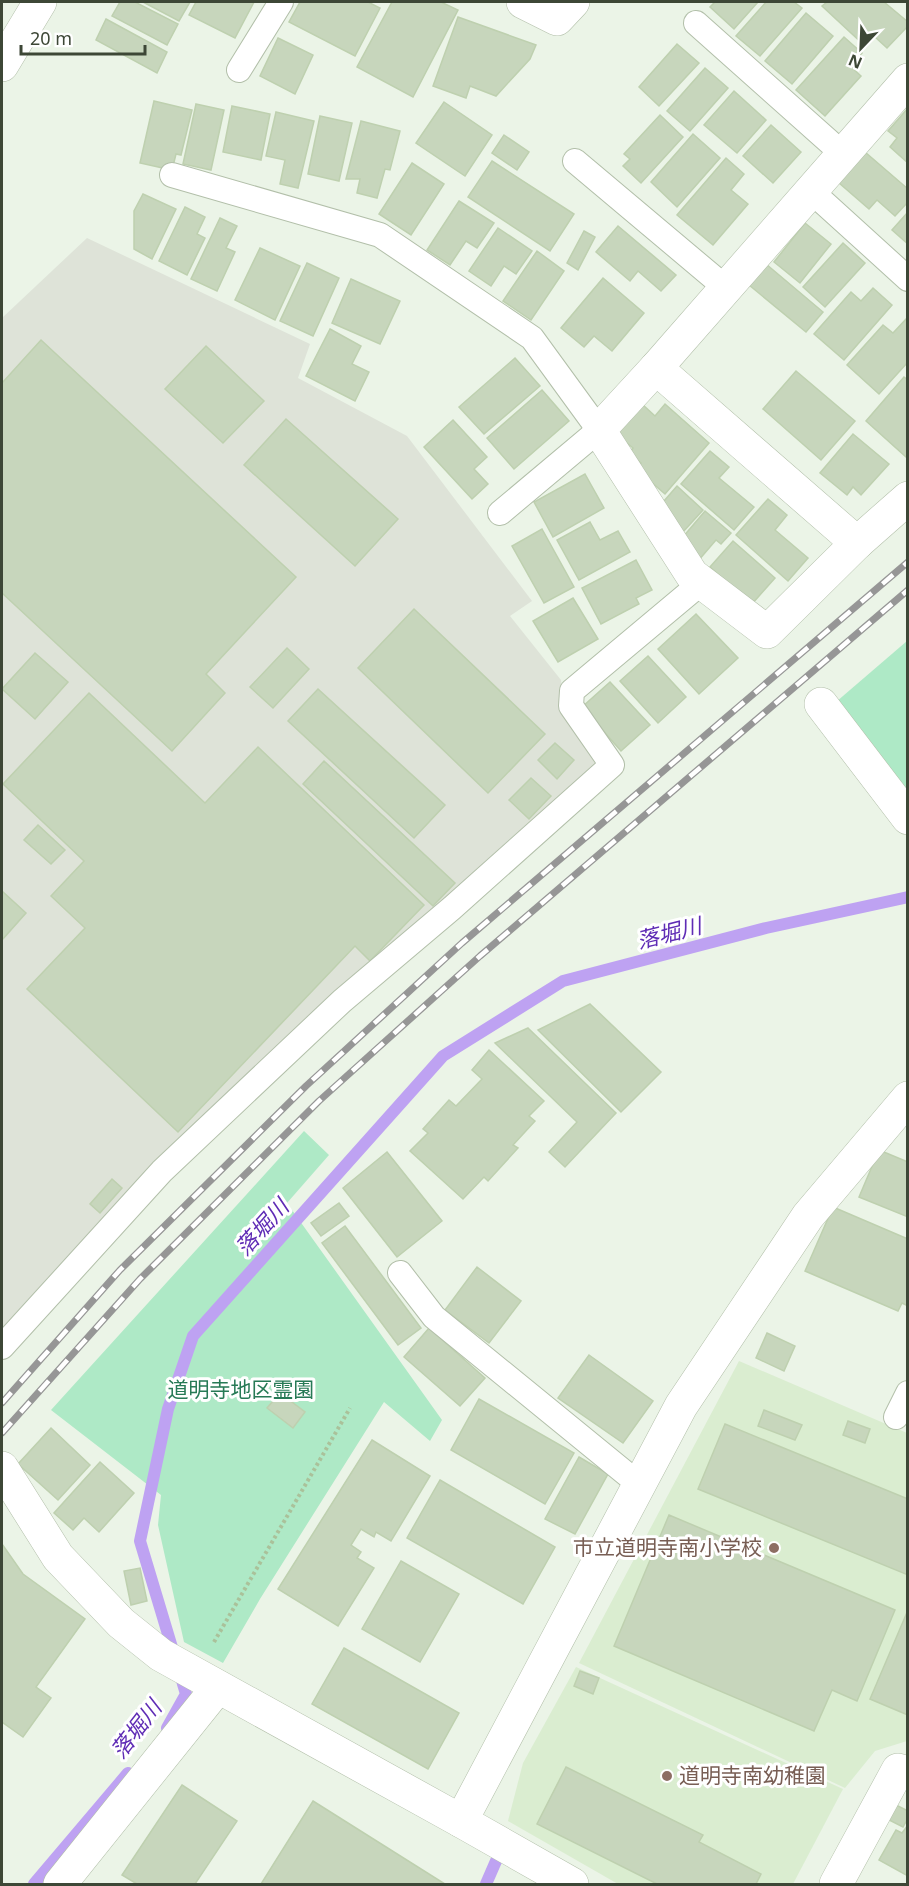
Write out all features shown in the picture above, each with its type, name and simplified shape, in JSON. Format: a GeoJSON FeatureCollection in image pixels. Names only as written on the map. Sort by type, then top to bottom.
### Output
{"type":"FeatureCollection","features":[{"type":"Feature","properties":{"kind":"street"},"geometry":{"type":"LineString","coordinates":[[2,65],[40,2]]}},
{"type":"Feature","properties":{"kind":"street"},"geometry":{"type":"LineString","coordinates":[[523,2],[557,20],[573,2]]}},
{"type":"Feature","properties":{"kind":"street"},"geometry":{"type":"LineString","coordinates":[[908,80],[599,430],[692,575],[767,632],[856,543],[908,498]]}},
{"type":"Feature","properties":{"kind":"street"},"geometry":{"type":"LineString","coordinates":[[656,368],[856,543]]}},
{"type":"Feature","properties":{"kind":"street"},"geometry":{"type":"LineString","coordinates":[[821,704],[908,818]]}},
{"type":"Feature","properties":{"kind":"street"},"geometry":{"type":"LineString","coordinates":[[461,1821],[681,1406],[808,1216],[908,1098]]}},
{"type":"Feature","properties":{"kind":"street"},"geometry":{"type":"LineString","coordinates":[[4,1480],[58,1557],[121,1623],[161,1655],[572,1884]]}},
{"type":"Feature","properties":{"kind":"street"},"geometry":{"type":"LineString","coordinates":[[60,1884],[202,1677]]}},
{"type":"Feature","properties":{"kind":"street"},"geometry":{"type":"LineString","coordinates":[[836,1884],[898,1770],[908,1773]]}},
{"type":"Feature","properties":{"kind":"lane"},"geometry":{"type":"LineString","coordinates":[[239,70],[281,2]]}},
{"type":"Feature","properties":{"kind":"lane"},"geometry":{"type":"LineString","coordinates":[[696,23],[843,154]]}},
{"type":"Feature","properties":{"kind":"lane"},"geometry":{"type":"LineString","coordinates":[[574,161],[726,288]]}},
{"type":"Feature","properties":{"kind":"lane"},"geometry":{"type":"LineString","coordinates":[[172,174],[380,235],[532,338],[599,430],[500,513]]}},
{"type":"Feature","properties":{"kind":"lane"},"geometry":{"type":"LineString","coordinates":[[811,191],[908,279]]}},
{"type":"Feature","properties":{"kind":"lane"},"geometry":{"type":"LineString","coordinates":[[2,1347],[162,1171],[342,1001],[452,908],[612,765],[571,706],[572,691],[701,583]]}},
{"type":"Feature","properties":{"kind":"lane"},"geometry":{"type":"LineString","coordinates":[[400,1273],[434,1317],[640,1485]]}},
{"type":"Feature","properties":{"kind":"lane"},"geometry":{"type":"LineString","coordinates":[[896,1417],[908,1394]]}},
{"type":"Feature","properties":{"kind":"path"},"geometry":{"type":"LineString","coordinates":[[202,1677],[224,1621],[350,1408]]}},
{"type":"Feature","properties":{"kind":"shaded area"},"geometry":{"type":"Polygon","coordinates":[[[87,238],[310,344],[298,378],[407,436],[532,601],[510,616],[561,680],[563,701],[604,762],[2,1336],[2,318],[87,238]]]}},
{"type":"Feature","properties":{"kind":"shaded area","name":"市立道明寺南小学校"},"geometry":{"type":"Polygon","coordinates":[[[739,1361],[907,1433],[907,1741],[875,1751],[845,1788],[579,1663],[739,1361]]]}},
{"type":"Feature","properties":{"kind":"shaded area","name":"道明寺南幼稚園"},"geometry":{"type":"Polygon","coordinates":[[[576,1667],[843,1789],[793,1884],[618,1884],[508,1821],[523,1763],[576,1667]]]}},
{"type":"Feature","properties":{"kind":"green space"},"geometry":{"type":"Polygon","coordinates":[[[907,641],[907,792],[836,702],[907,641]]]}},
{"type":"Feature","properties":{"kind":"green space","name":"道明寺地区霊園"},"geometry":{"type":"Polygon","coordinates":[[[304,1131],[329,1155],[287,1203],[442,1420],[430,1441],[384,1402],[260,1599],[223,1663],[184,1642],[158,1525],[161,1495],[51,1410],[304,1131]]]}},
{"type":"Feature","properties":{"kind":"building"},"geometry":{"type":"Polygon","coordinates":[[[120,2],[135,2],[178,24],[167,45],[112,16],[120,2]]]}},
{"type":"Feature","properties":{"kind":"building"},"geometry":{"type":"Polygon","coordinates":[[[143,2],[190,2],[179,21],[143,2]]]}},
{"type":"Feature","properties":{"kind":"building"},"geometry":{"type":"Polygon","coordinates":[[[196,2],[254,2],[235,38],[189,15],[196,2]]]}},
{"type":"Feature","properties":{"kind":"building"},"geometry":{"type":"Polygon","coordinates":[[[300,2],[368,2],[380,8],[355,56],[289,22],[300,2]]]}},
{"type":"Feature","properties":{"kind":"building"},"geometry":{"type":"Polygon","coordinates":[[[392,2],[441,2],[458,10],[413,97],[357,67],[392,2]]]}},
{"type":"Feature","properties":{"kind":"building"},"geometry":{"type":"Polygon","coordinates":[[[715,2],[758,2],[734,29],[710,7],[715,2]]]}},
{"type":"Feature","properties":{"kind":"building"},"geometry":{"type":"Polygon","coordinates":[[[766,2],[794,2],[802,8],[760,56],[736,36],[766,2]]]}},
{"type":"Feature","properties":{"kind":"building"},"geometry":{"type":"Polygon","coordinates":[[[827,2],[884,2],[908,22],[908,26],[887,48],[875,37],[866,47],[822,6],[827,2]]]}},
{"type":"Feature","properties":{"kind":"building"},"geometry":{"type":"Polygon","coordinates":[[[806,13],[833,36],[792,84],[765,61],[806,13]]]}},
{"type":"Feature","properties":{"kind":"building"},"geometry":{"type":"Polygon","coordinates":[[[458,17],[536,45],[530,59],[496,96],[470,86],[466,98],[433,86],[458,17]]]}},
{"type":"Feature","properties":{"kind":"building"},"geometry":{"type":"Polygon","coordinates":[[[106,19],[167,52],[157,73],[96,40],[106,19]]]}},
{"type":"Feature","properties":{"kind":"building"},"geometry":{"type":"Polygon","coordinates":[[[844,37],[862,53],[850,66],[861,76],[825,116],[796,90],[844,37]]]}},
{"type":"Feature","properties":{"kind":"building"},"geometry":{"type":"Polygon","coordinates":[[[278,38],[313,55],[295,94],[260,76],[278,38]]]}},
{"type":"Feature","properties":{"kind":"building"},"geometry":{"type":"Polygon","coordinates":[[[677,44],[699,63],[659,106],[639,87],[677,44]]]}},
{"type":"Feature","properties":{"kind":"building"},"geometry":{"type":"Polygon","coordinates":[[[705,68],[728,88],[690,131],[667,111],[705,68]]]}},
{"type":"Feature","properties":{"kind":"building"},"geometry":{"type":"Polygon","coordinates":[[[734,91],[766,120],[737,153],[704,125],[734,91]]]}},
{"type":"Feature","properties":{"kind":"building"},"geometry":{"type":"Polygon","coordinates":[[[154,101],[192,110],[181,155],[176,154],[172,170],[140,163],[154,101]]]}},
{"type":"Feature","properties":{"kind":"building"},"geometry":{"type":"Polygon","coordinates":[[[444,102],[492,135],[465,176],[416,143],[444,102]]]}},
{"type":"Feature","properties":{"kind":"building"},"geometry":{"type":"Polygon","coordinates":[[[196,104],[224,110],[211,170],[183,164],[196,104]]]}},
{"type":"Feature","properties":{"kind":"building"},"geometry":{"type":"Polygon","coordinates":[[[232,106],[270,114],[261,160],[223,152],[232,106]]]}},
{"type":"Feature","properties":{"kind":"building"},"geometry":{"type":"Polygon","coordinates":[[[908,108],[908,163],[890,147],[897,138],[888,131],[908,108]]]}},
{"type":"Feature","properties":{"kind":"building"},"geometry":{"type":"Polygon","coordinates":[[[276,112],[314,121],[298,188],[280,184],[285,160],[266,156],[276,112]]]}},
{"type":"Feature","properties":{"kind":"building"},"geometry":{"type":"Polygon","coordinates":[[[660,115],[683,137],[641,183],[623,166],[630,159],[624,154],[660,115]]]}},
{"type":"Feature","properties":{"kind":"building"},"geometry":{"type":"Polygon","coordinates":[[[320,116],[352,123],[339,181],[308,174],[320,116]]]}},
{"type":"Feature","properties":{"kind":"building"},"geometry":{"type":"Polygon","coordinates":[[[361,121],[400,131],[390,170],[385,169],[377,198],[357,193],[360,179],[346,179],[361,121]]]}},
{"type":"Feature","properties":{"kind":"building"},"geometry":{"type":"Polygon","coordinates":[[[771,125],[801,152],[773,183],[743,156],[771,125]]]}},
{"type":"Feature","properties":{"kind":"building"},"geometry":{"type":"Polygon","coordinates":[[[693,134],[720,158],[677,207],[651,182],[693,134]]]}},
{"type":"Feature","properties":{"kind":"building"},"geometry":{"type":"Polygon","coordinates":[[[504,135],[529,152],[517,170],[492,153],[504,135]]]}},
{"type":"Feature","properties":{"kind":"building"},"geometry":{"type":"Polygon","coordinates":[[[865,152],[908,189],[908,202],[895,216],[877,200],[869,209],[839,183],[865,152]]]}},
{"type":"Feature","properties":{"kind":"building"},"geometry":{"type":"Polygon","coordinates":[[[726,158],[744,174],[731,190],[748,204],[713,245],[677,215],[726,158]]]}},
{"type":"Feature","properties":{"kind":"building"},"geometry":{"type":"Polygon","coordinates":[[[492,161],[574,214],[550,251],[468,197],[492,161]]]}},
{"type":"Feature","properties":{"kind":"building"},"geometry":{"type":"Polygon","coordinates":[[[412,163],[444,184],[411,235],[379,214],[412,163]]]}},
{"type":"Feature","properties":{"kind":"building"},"geometry":{"type":"Polygon","coordinates":[[[143,194],[176,209],[152,259],[134,249],[134,211],[143,194]]]}},
{"type":"Feature","properties":{"kind":"building"},"geometry":{"type":"Polygon","coordinates":[[[459,201],[494,223],[477,248],[466,241],[450,265],[427,250],[459,201]]]}},
{"type":"Feature","properties":{"kind":"building"},"geometry":{"type":"Polygon","coordinates":[[[185,207],[205,217],[197,234],[205,238],[187,275],[159,261],[185,207]]]}},
{"type":"Feature","properties":{"kind":"building"},"geometry":{"type":"Polygon","coordinates":[[[908,212],[908,244],[892,230],[908,212]]]}},
{"type":"Feature","properties":{"kind":"building"},"geometry":{"type":"Polygon","coordinates":[[[220,218],[237,226],[226,248],[235,252],[217,291],[191,279],[220,218]]]}},
{"type":"Feature","properties":{"kind":"building"},"geometry":{"type":"Polygon","coordinates":[[[805,223],[831,244],[800,283],[774,262],[805,223]]]}},
{"type":"Feature","properties":{"kind":"building"},"geometry":{"type":"Polygon","coordinates":[[[618,226],[676,275],[661,291],[638,271],[630,281],[596,252],[618,226]]]}},
{"type":"Feature","properties":{"kind":"building"},"geometry":{"type":"Polygon","coordinates":[[[498,228],[532,251],[516,274],[504,266],[491,286],[469,271],[498,228]]]}},
{"type":"Feature","properties":{"kind":"building"},"geometry":{"type":"Polygon","coordinates":[[[584,231],[595,237],[578,270],[567,263],[584,231]]]}},
{"type":"Feature","properties":{"kind":"building"},"geometry":{"type":"Polygon","coordinates":[[[843,243],[865,263],[825,307],[803,287],[843,243]]]}},
{"type":"Feature","properties":{"kind":"building"},"geometry":{"type":"Polygon","coordinates":[[[260,248],[300,266],[275,320],[235,300],[260,248]]]}},
{"type":"Feature","properties":{"kind":"building"},"geometry":{"type":"Polygon","coordinates":[[[537,251],[564,271],[531,320],[503,301],[537,251]]]}},
{"type":"Feature","properties":{"kind":"building"},"geometry":{"type":"Polygon","coordinates":[[[307,263],[339,278],[313,336],[280,321],[307,263]]]}},
{"type":"Feature","properties":{"kind":"building"},"geometry":{"type":"Polygon","coordinates":[[[766,264],[823,312],[806,332],[749,285],[766,264]]]}},
{"type":"Feature","properties":{"kind":"building"},"geometry":{"type":"Polygon","coordinates":[[[603,278],[644,313],[612,351],[594,336],[584,347],[561,328],[603,278]]]}},
{"type":"Feature","properties":{"kind":"building"},"geometry":{"type":"Polygon","coordinates":[[[351,279],[400,301],[380,344],[332,323],[351,279]]]}},
{"type":"Feature","properties":{"kind":"building"},"geometry":{"type":"Polygon","coordinates":[[[873,288],[892,305],[844,360],[814,334],[851,292],[861,301],[873,288]]]}},
{"type":"Feature","properties":{"kind":"building"},"geometry":{"type":"Polygon","coordinates":[[[908,317],[908,362],[879,394],[847,365],[883,325],[893,333],[908,317]]]}},
{"type":"Feature","properties":{"kind":"building"},"geometry":{"type":"Polygon","coordinates":[[[330,329],[361,346],[352,364],[369,372],[355,401],[306,376],[330,329]]]}},
{"type":"Feature","properties":{"kind":"building"},"geometry":{"type":"Polygon","coordinates":[[[41,340],[296,577],[206,674],[225,693],[172,751],[2,593],[2,383],[41,340]]]}},
{"type":"Feature","properties":{"kind":"building"},"geometry":{"type":"Polygon","coordinates":[[[206,346],[264,401],[223,443],[165,389],[206,346]]]}},
{"type":"Feature","properties":{"kind":"building"},"geometry":{"type":"Polygon","coordinates":[[[515,358],[540,386],[484,434],[459,407],[515,358]]]}},
{"type":"Feature","properties":{"kind":"building"},"geometry":{"type":"Polygon","coordinates":[[[796,371],[855,421],[821,460],[763,409],[796,371]]]}},
{"type":"Feature","properties":{"kind":"building"},"geometry":{"type":"Polygon","coordinates":[[[904,377],[908,380],[908,455],[906,457],[866,421],[904,377]]]}},
{"type":"Feature","properties":{"kind":"building"},"geometry":{"type":"Polygon","coordinates":[[[542,390],[569,421],[514,469],[487,438],[542,390]]]}},
{"type":"Feature","properties":{"kind":"building"},"geometry":{"type":"Polygon","coordinates":[[[642,404],[655,416],[665,404],[709,443],[665,494],[636,469],[641,463],[629,453],[633,448],[616,434],[642,404]]]}},
{"type":"Feature","properties":{"kind":"building"},"geometry":{"type":"Polygon","coordinates":[[[286,419],[398,519],[355,566],[244,465],[286,419]]]}},
{"type":"Feature","properties":{"kind":"building"},"geometry":{"type":"Polygon","coordinates":[[[453,420],[487,457],[474,469],[488,484],[472,499],[424,447],[453,420]]]}},
{"type":"Feature","properties":{"kind":"building"},"geometry":{"type":"Polygon","coordinates":[[[853,434],[889,464],[861,495],[853,487],[847,495],[820,473],[853,434]]]}},
{"type":"Feature","properties":{"kind":"building"},"geometry":{"type":"Polygon","coordinates":[[[710,451],[729,467],[719,478],[754,507],[734,530],[681,484],[710,451]]]}},
{"type":"Feature","properties":{"kind":"building"},"geometry":{"type":"Polygon","coordinates":[[[585,474],[604,508],[553,537],[534,502],[585,474]]]}},
{"type":"Feature","properties":{"kind":"building"},"geometry":{"type":"Polygon","coordinates":[[[677,486],[703,510],[683,532],[657,509],[677,486]]]}},
{"type":"Feature","properties":{"kind":"building"},"geometry":{"type":"Polygon","coordinates":[[[768,499],[787,515],[775,530],[808,558],[788,581],[736,535],[768,499]]]}},
{"type":"Feature","properties":{"kind":"building"},"geometry":{"type":"Polygon","coordinates":[[[705,511],[731,533],[721,544],[716,540],[698,561],[677,544],[705,511]]]}},
{"type":"Feature","properties":{"kind":"building"},"geometry":{"type":"Polygon","coordinates":[[[590,522],[600,540],[618,531],[630,552],[579,580],[557,540],[590,522]]]}},
{"type":"Feature","properties":{"kind":"building"},"geometry":{"type":"Polygon","coordinates":[[[542,529],[574,587],[544,603],[512,546],[542,529]]]}},
{"type":"Feature","properties":{"kind":"building"},"geometry":{"type":"Polygon","coordinates":[[[733,541],[775,578],[752,604],[710,567],[733,541]]]}},
{"type":"Feature","properties":{"kind":"building"},"geometry":{"type":"Polygon","coordinates":[[[636,560],[652,590],[636,598],[639,604],[601,624],[582,588],[636,560]]]}},
{"type":"Feature","properties":{"kind":"building"},"geometry":{"type":"Polygon","coordinates":[[[573,598],[598,639],[558,662],[533,621],[573,598]]]}},
{"type":"Feature","properties":{"kind":"building"},"geometry":{"type":"Polygon","coordinates":[[[414,609],[545,734],[488,793],[358,668],[414,609]]]}},
{"type":"Feature","properties":{"kind":"building"},"geometry":{"type":"Polygon","coordinates":[[[696,614],[738,658],[699,694],[658,649],[696,614]]]}},
{"type":"Feature","properties":{"kind":"building"},"geometry":{"type":"Polygon","coordinates":[[[287,648],[309,669],[273,708],[250,687],[287,648]]]}},
{"type":"Feature","properties":{"kind":"building"},"geometry":{"type":"Polygon","coordinates":[[[35,653],[68,682],[35,719],[2,689],[35,653]]]}},
{"type":"Feature","properties":{"kind":"building"},"geometry":{"type":"Polygon","coordinates":[[[648,656],[686,697],[658,723],[620,681],[648,656]]]}},
{"type":"Feature","properties":{"kind":"building"},"geometry":{"type":"Polygon","coordinates":[[[610,682],[650,725],[621,751],[582,707],[610,682]]]}},
{"type":"Feature","properties":{"kind":"building"},"geometry":{"type":"Polygon","coordinates":[[[318,689],[445,805],[414,838],[288,721],[318,689]]]}},
{"type":"Feature","properties":{"kind":"building"},"geometry":{"type":"Polygon","coordinates":[[[89,693],[205,803],[258,747],[424,905],[370,961],[355,946],[178,1132],[27,989],[85,928],[51,896],[84,861],[3,784],[89,693]]]}},
{"type":"Feature","properties":{"kind":"building"},"geometry":{"type":"Polygon","coordinates":[[[555,743],[574,760],[557,779],[538,760],[555,743]]]}},
{"type":"Feature","properties":{"kind":"building"},"geometry":{"type":"Polygon","coordinates":[[[324,761],[455,883],[433,906],[303,784],[324,761]]]}},
{"type":"Feature","properties":{"kind":"building"},"geometry":{"type":"Polygon","coordinates":[[[531,778],[551,796],[529,819],[509,800],[531,778]]]}},
{"type":"Feature","properties":{"kind":"building"},"geometry":{"type":"Polygon","coordinates":[[[38,825],[65,850],[51,864],[24,840],[38,825]]]}},
{"type":"Feature","properties":{"kind":"building"},"geometry":{"type":"Polygon","coordinates":[[[2,891],[26,913],[2,940],[2,891]]]}},
{"type":"Feature","properties":{"kind":"building"},"geometry":{"type":"Polygon","coordinates":[[[590,1004],[661,1072],[621,1112],[538,1030],[590,1004]]]}},
{"type":"Feature","properties":{"kind":"building"},"geometry":{"type":"Polygon","coordinates":[[[528,1028],[616,1113],[565,1167],[549,1152],[577,1122],[495,1043],[528,1028]]]}},
{"type":"Feature","properties":{"kind":"building"},"geometry":{"type":"Polygon","coordinates":[[[489,1050],[544,1101],[529,1116],[535,1121],[513,1145],[518,1148],[488,1181],[484,1177],[463,1199],[410,1151],[428,1133],[423,1129],[449,1100],[456,1106],[482,1079],[472,1070],[489,1050]]]}},
{"type":"Feature","properties":{"kind":"building"},"geometry":{"type":"Polygon","coordinates":[[[879,1150],[908,1162],[908,1217],[859,1197],[879,1150]]]}},
{"type":"Feature","properties":{"kind":"building"},"geometry":{"type":"Polygon","coordinates":[[[387,1152],[442,1221],[397,1257],[343,1188],[387,1152]]]}},
{"type":"Feature","properties":{"kind":"building"},"geometry":{"type":"Polygon","coordinates":[[[112,1179],[122,1188],[100,1213],[90,1204],[112,1179]]]}},
{"type":"Feature","properties":{"kind":"building"},"geometry":{"type":"Polygon","coordinates":[[[339,1203],[349,1216],[321,1236],[311,1223],[339,1203]]]}},
{"type":"Feature","properties":{"kind":"building"},"geometry":{"type":"Polygon","coordinates":[[[833,1207],[908,1239],[908,1306],[902,1303],[898,1311],[805,1271],[833,1207]]]}},
{"type":"Feature","properties":{"kind":"building"},"geometry":{"type":"Polygon","coordinates":[[[345,1226],[421,1328],[398,1345],[322,1243],[345,1226]]]}},
{"type":"Feature","properties":{"kind":"building"},"geometry":{"type":"Polygon","coordinates":[[[477,1267],[521,1301],[489,1343],[445,1310],[477,1267]]]}},
{"type":"Feature","properties":{"kind":"building"},"geometry":{"type":"Polygon","coordinates":[[[429,1328],[485,1378],[460,1406],[404,1357],[429,1328]]]}},
{"type":"Feature","properties":{"kind":"building"},"geometry":{"type":"Polygon","coordinates":[[[767,1333],[795,1346],[784,1371],[756,1358],[767,1333]]]}},
{"type":"Feature","properties":{"kind":"building"},"geometry":{"type":"Polygon","coordinates":[[[589,1355],[653,1401],[623,1443],[558,1398],[589,1355]]]}},
{"type":"Feature","properties":{"kind":"building"},"geometry":{"type":"Polygon","coordinates":[[[280,1393],[305,1412],[293,1428],[267,1408],[280,1393]]]}},
{"type":"Feature","properties":{"kind":"building"},"geometry":{"type":"Polygon","coordinates":[[[479,1399],[574,1453],[545,1504],[451,1450],[479,1399]]]}},
{"type":"Feature","properties":{"kind":"building"},"geometry":{"type":"Polygon","coordinates":[[[764,1410],[802,1425],[795,1440],[758,1426],[764,1410]]]}},
{"type":"Feature","properties":{"kind":"building"},"geometry":{"type":"Polygon","coordinates":[[[848,1421],[870,1429],[865,1443],[843,1435],[848,1421]]]}},
{"type":"Feature","properties":{"kind":"building"},"geometry":{"type":"Polygon","coordinates":[[[725,1424],[908,1499],[908,1575],[698,1489],[725,1424]]]}},
{"type":"Feature","properties":{"kind":"building"},"geometry":{"type":"Polygon","coordinates":[[[51,1428],[90,1465],[58,1500],[18,1464],[51,1428]]]}},
{"type":"Feature","properties":{"kind":"building"},"geometry":{"type":"Polygon","coordinates":[[[372,1440],[430,1476],[391,1541],[376,1532],[374,1537],[361,1529],[351,1545],[361,1552],[357,1558],[374,1568],[338,1626],[278,1589],[372,1440]]]}},
{"type":"Feature","properties":{"kind":"building"},"geometry":{"type":"Polygon","coordinates":[[[579,1457],[608,1474],[575,1534],[545,1519],[579,1457]]]}},
{"type":"Feature","properties":{"kind":"building"},"geometry":{"type":"Polygon","coordinates":[[[100,1462],[134,1493],[99,1532],[84,1518],[73,1530],[54,1513],[100,1462]]]}},
{"type":"Feature","properties":{"kind":"building"},"geometry":{"type":"Polygon","coordinates":[[[440,1480],[555,1547],[523,1604],[407,1538],[440,1480]]]}},
{"type":"Feature","properties":{"kind":"building"},"geometry":{"type":"Polygon","coordinates":[[[669,1515],[895,1610],[857,1701],[832,1690],[814,1731],[614,1646],[669,1515]]]}},
{"type":"Feature","properties":{"kind":"building"},"geometry":{"type":"Polygon","coordinates":[[[2,1544],[23,1574],[85,1619],[36,1687],[51,1698],[23,1737],[2,1722],[2,1544]]]}},
{"type":"Feature","properties":{"kind":"building"},"geometry":{"type":"Polygon","coordinates":[[[401,1561],[459,1594],[420,1662],[362,1629],[401,1561]]]}},
{"type":"Feature","properties":{"kind":"building"},"geometry":{"type":"Polygon","coordinates":[[[140,1568],[147,1601],[131,1605],[124,1571],[140,1568]]]}},
{"type":"Feature","properties":{"kind":"building"},"geometry":{"type":"Polygon","coordinates":[[[908,1610],[908,1715],[870,1699],[908,1610]]]}},
{"type":"Feature","properties":{"kind":"building"},"geometry":{"type":"Polygon","coordinates":[[[344,1648],[459,1713],[428,1769],[312,1704],[344,1648]]]}},
{"type":"Feature","properties":{"kind":"building"},"geometry":{"type":"Polygon","coordinates":[[[580,1671],[599,1678],[593,1694],[574,1686],[580,1671]]]}},
{"type":"Feature","properties":{"kind":"building"},"geometry":{"type":"Polygon","coordinates":[[[566,1767],[703,1835],[699,1842],[761,1874],[756,1884],[657,1884],[537,1824],[566,1767]]]}},
{"type":"Feature","properties":{"kind":"building"},"geometry":{"type":"Polygon","coordinates":[[[182,1785],[237,1821],[195,1884],[137,1884],[122,1875],[182,1785]]]}},
{"type":"Feature","properties":{"kind":"building"},"geometry":{"type":"Polygon","coordinates":[[[313,1801],[445,1884],[261,1884],[313,1801]]]}},
{"type":"Feature","properties":{"kind":"building"},"geometry":{"type":"Polygon","coordinates":[[[894,1804],[908,1811],[908,1818],[903,1827],[887,1819],[894,1804]]]}},
{"type":"Feature","properties":{"kind":"building"},"geometry":{"type":"Polygon","coordinates":[[[908,1825],[908,1876],[879,1860],[896,1830],[902,1833],[908,1825]]]}},
{"type":"Feature","properties":{"kind":"waterway","name":"落堀川"},"geometry":{"type":"LineString","coordinates":[[167,1728],[186,1694],[140,1541],[168,1409],[193,1336],[443,1056],[563,981],[766,928],[908,897]]}},
{"type":"Feature","properties":{"kind":"waterway","name":"落堀川"},"geometry":{"type":"LineString","coordinates":[[34,1884],[128,1773]]}},
{"type":"Feature","properties":{"kind":"waterway"},"geometry":{"type":"LineString","coordinates":[[486,1884],[496,1861]]}},
{"type":"Feature","properties":{"kind":"railway"},"geometry":{"type":"LineString","coordinates":[[2,1403],[120,1270],[306,1086],[462,943],[908,562]]}},
{"type":"Feature","properties":{"kind":"railway"},"geometry":{"type":"LineString","coordinates":[[2,1433],[140,1279],[319,1101],[480,956],[908,590]]}},
{"type":"Feature","properties":{"kind":"place","name":"市立道明寺南小学校"},"geometry":{"type":"Point","coordinates":[774,1548]}},
{"type":"Feature","properties":{"kind":"place","name":"道明寺南幼稚園"},"geometry":{"type":"Point","coordinates":[667,1776]}}]}
